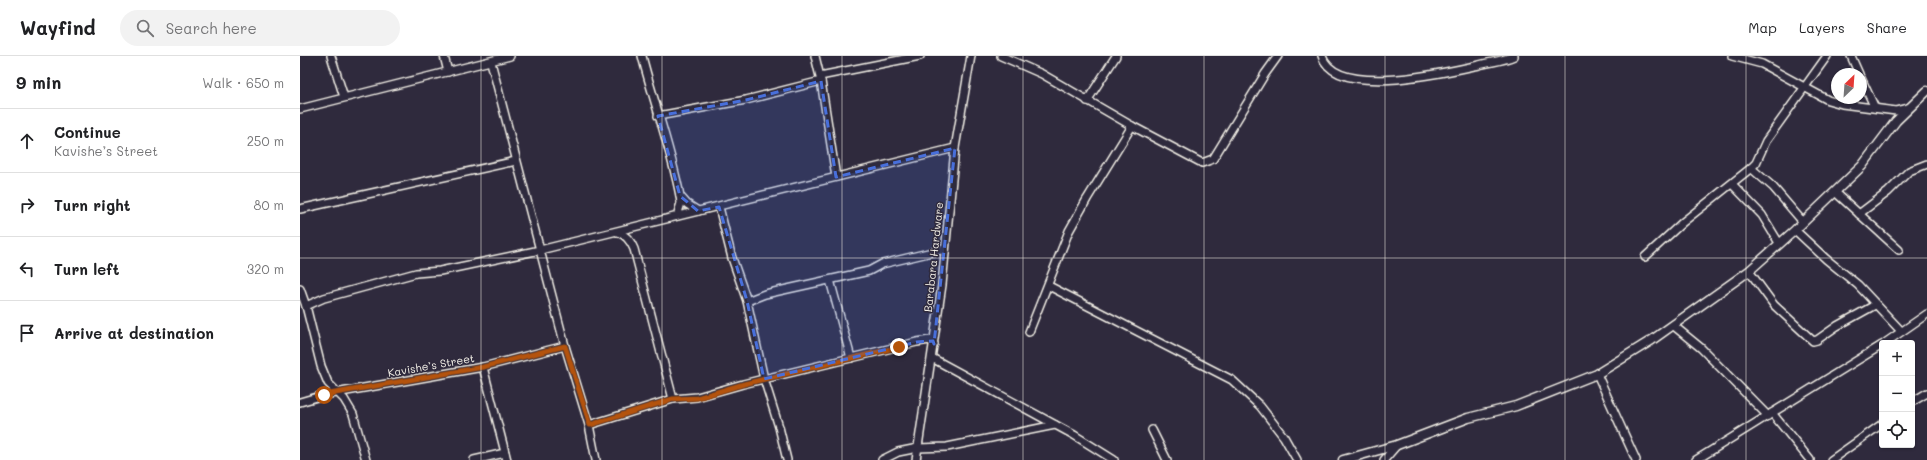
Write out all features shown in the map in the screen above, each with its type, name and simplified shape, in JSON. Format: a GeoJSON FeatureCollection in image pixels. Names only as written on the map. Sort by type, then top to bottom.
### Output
{"type":"FeatureCollection","features":[{"type":"Feature","properties":{"kind":"street"},"geometry":{"type":"LineString","coordinates":[[332,56],[344,97]]}},
{"type":"Feature","properties":{"kind":"street"},"geometry":{"type":"LineString","coordinates":[[444,56],[448,72]]}},
{"type":"Feature","properties":{"kind":"street"},"geometry":{"type":"LineString","coordinates":[[300,108],[491,62],[510,56]]}},
{"type":"Feature","properties":{"kind":"street"},"geometry":{"type":"LineString","coordinates":[[642,56],[658,116],[671,156],[680,196],[681,203],[677,216]]}},
{"type":"Feature","properties":{"kind":"street"},"geometry":{"type":"LineString","coordinates":[[815,56],[836,177]]}},
{"type":"Feature","properties":{"kind":"street"},"geometry":{"type":"LineString","coordinates":[[658,116],[746,100],[820,78],[920,56]]}},
{"type":"Feature","properties":{"kind":"street","name":"Barabara Hardware"},"geometry":{"type":"LineString","coordinates":[[916,460],[942,285],[955,148],[972,56]]}},
{"type":"Feature","properties":{"kind":"street"},"geometry":{"type":"LineString","coordinates":[[1001,56],[1017,59],[1087,101],[1202,163],[1210,162],[1213,159],[1265,74],[1278,56]]}},
{"type":"Feature","properties":{"kind":"street"},"geometry":{"type":"LineString","coordinates":[[1087,101],[1116,56]]}},
{"type":"Feature","properties":{"kind":"street"},"geometry":{"type":"LineString","coordinates":[[1322,56],[1325,62],[1334,70],[1356,79],[1378,80],[1436,75],[1514,56]]}},
{"type":"Feature","properties":{"kind":"street"},"geometry":{"type":"LineString","coordinates":[[1732,56],[1762,64],[1828,100],[1842,104],[1896,111],[1908,108]]}},
{"type":"Feature","properties":{"kind":"street"},"geometry":{"type":"LineString","coordinates":[[1645,257],[1683,222],[1756,164],[1766,141],[1782,120],[1803,87],[1827,56]]}},
{"type":"Feature","properties":{"kind":"street"},"geometry":{"type":"LineString","coordinates":[[1851,56],[1856,68]]}},
{"type":"Feature","properties":{"kind":"street"},"geometry":{"type":"LineString","coordinates":[[491,62],[565,346],[590,425],[596,460]]}},
{"type":"Feature","properties":{"kind":"street"},"geometry":{"type":"LineString","coordinates":[[1867,91],[1875,108]]}},
{"type":"Feature","properties":{"kind":"street"},"geometry":{"type":"LineString","coordinates":[[1343,460],[1397,445],[1468,418],[1516,406],[1597,374],[1674,326],[1749,270],[1795,230],[1862,166],[1896,121],[1927,91]]}},
{"type":"Feature","properties":{"kind":"street"},"geometry":{"type":"LineString","coordinates":[[1030,332],[1069,232],[1087,199],[1132,126]]}},
{"type":"Feature","properties":{"kind":"street"},"geometry":{"type":"LineString","coordinates":[[306,306],[324,298],[416,274],[440,271],[617,232],[955,148]]}},
{"type":"Feature","properties":{"kind":"street"},"geometry":{"type":"LineString","coordinates":[[300,209],[516,161]]}},
{"type":"Feature","properties":{"kind":"street"},"geometry":{"type":"LineString","coordinates":[[1858,214],[1888,192],[1909,171],[1927,164]]}},
{"type":"Feature","properties":{"kind":"street"},"geometry":{"type":"LineString","coordinates":[[1751,168],[1773,187],[1803,222]]}},
{"type":"Feature","properties":{"kind":"street"},"geometry":{"type":"LineString","coordinates":[[1732,184],[1762,215],[1779,243]]}},
{"type":"Feature","properties":{"kind":"street"},"geometry":{"type":"LineString","coordinates":[[1835,192],[1899,250]]}},
{"type":"Feature","properties":{"kind":"street"},"geometry":{"type":"LineString","coordinates":[[680,196],[687,204],[698,212]]}},
{"type":"Feature","properties":{"kind":"street"},"geometry":{"type":"LineString","coordinates":[[719,207],[732,258],[747,301],[764,379],[779,427],[787,460]]}},
{"type":"Feature","properties":{"kind":"street"},"geometry":{"type":"LineString","coordinates":[[631,241],[639,226]]}},
{"type":"Feature","properties":{"kind":"street"},"geometry":{"type":"LineString","coordinates":[[1795,230],[1826,259],[1858,285],[1875,305],[1901,331]]}},
{"type":"Feature","properties":{"kind":"street"},"geometry":{"type":"LineString","coordinates":[[617,232],[627,236],[631,241],[643,281],[673,399]]}},
{"type":"Feature","properties":{"kind":"street"},"geometry":{"type":"LineString","coordinates":[[747,301],[765,294],[869,271],[882,264],[945,249]]}},
{"type":"Feature","properties":{"kind":"street"},"geometry":{"type":"LineString","coordinates":[[1749,270],[1774,305],[1813,341],[1817,340],[1843,322],[1875,305]]}},
{"type":"Feature","properties":{"kind":"street"},"geometry":{"type":"LineString","coordinates":[[830,280],[851,358]]}},
{"type":"Feature","properties":{"kind":"street"},"geometry":{"type":"LineString","coordinates":[[1049,286],[1232,380],[1260,406],[1284,437],[1297,460]]}},
{"type":"Feature","properties":{"kind":"street"},"geometry":{"type":"LineString","coordinates":[[300,288],[321,366],[328,383],[344,399],[356,421],[366,460]]}},
{"type":"Feature","properties":{"kind":"street"},"geometry":{"type":"LineString","coordinates":[[1889,340],[1927,314]]}},
{"type":"Feature","properties":{"kind":"street"},"geometry":{"type":"LineString","coordinates":[[1674,326],[1706,352],[1770,414],[1810,460]]}},
{"type":"Feature","properties":{"kind":"street"},"geometry":{"type":"LineString","coordinates":[[590,425],[673,399],[697,398],[764,379],[925,340],[930,340],[934,344]]}},
{"type":"Feature","properties":{"kind":"street","name":"Kavishe’s Street"},"geometry":{"type":"LineString","coordinates":[[300,402],[324,395],[483,367],[565,346]]}},
{"type":"Feature","properties":{"kind":"street"},"geometry":{"type":"LineString","coordinates":[[1696,460],[1879,347]]}},
{"type":"Feature","properties":{"kind":"street"},"geometry":{"type":"LineString","coordinates":[[932,358],[1090,444],[1114,460]]}},
{"type":"Feature","properties":{"kind":"street"},"geometry":{"type":"LineString","coordinates":[[474,460],[506,456],[483,367]]}},
{"type":"Feature","properties":{"kind":"street"},"geometry":{"type":"LineString","coordinates":[[1597,374],[1636,460]]}},
{"type":"Feature","properties":{"kind":"street"},"geometry":{"type":"LineString","coordinates":[[324,395],[328,383]]}},
{"type":"Feature","properties":{"kind":"street"},"geometry":{"type":"LineString","coordinates":[[1915,400],[1927,393]]}},
{"type":"Feature","properties":{"kind":"street"},"geometry":{"type":"LineString","coordinates":[[882,460],[898,452],[918,448],[953,446],[1055,425]]}},
{"type":"Feature","properties":{"kind":"street"},"geometry":{"type":"LineString","coordinates":[[1831,460],[1879,426]]}},
{"type":"Feature","properties":{"kind":"street"},"geometry":{"type":"LineString","coordinates":[[1152,430],[1167,460]]}},
{"type":"Feature","properties":{"kind":"street"},"geometry":{"type":"LineString","coordinates":[[1384,460],[1397,445]]}},
{"type":"Feature","properties":{"kind":"highlighted area"},"geometry":{"type":"Polygon","coordinates":[[[821,81],[836,177],[955,148],[934,344],[933,341],[917,342],[764,379],[747,301],[719,207],[698,211],[680,196],[658,116],[746,100],[821,81]]]}},
{"type":"Feature","properties":{"kind":"route"},"geometry":{"type":"LineString","coordinates":[[324,395],[483,367],[565,346],[590,425],[673,399],[697,398],[744,384],[899,347]]}}]}
